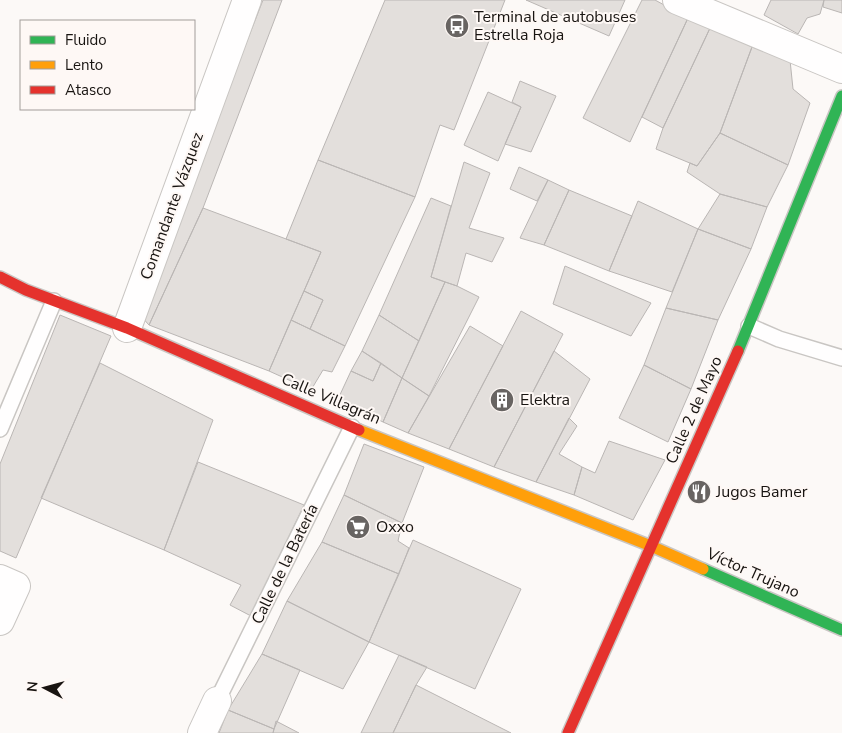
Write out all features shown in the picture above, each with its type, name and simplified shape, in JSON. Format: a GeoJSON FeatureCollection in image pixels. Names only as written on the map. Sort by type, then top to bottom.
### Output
{"type":"FeatureCollection","features":[{"type":"Feature","properties":{"kind":"street","name":"Comandante Vázquez"},"geometry":{"type":"LineString","coordinates":[[128,328],[248,0]]}},
{"type":"Feature","properties":{"kind":"street"},"geometry":{"type":"LineString","coordinates":[[677,0],[842,69]]}},
{"type":"Feature","properties":{"kind":"street","name":"Calle 2 de Mayo"},"geometry":{"type":"LineString","coordinates":[[568,733],[749,326],[842,96]]}},
{"type":"Feature","properties":{"kind":"street","name":"Calle Villagrán"},"geometry":{"type":"LineString","coordinates":[[0,277],[54,301],[128,328],[352,427],[651,546]]}},
{"type":"Feature","properties":{"kind":"street","name":"Víctor Trujano"},"geometry":{"type":"LineString","coordinates":[[651,546],[842,630]]}},
{"type":"Feature","properties":{"kind":"street"},"geometry":{"type":"LineString","coordinates":[[0,579],[16,586],[0,621]]}},
{"type":"Feature","properties":{"kind":"street"},"geometry":{"type":"LineString","coordinates":[[202,733],[217,701]]}},
{"type":"Feature","properties":{"kind":"lane"},"geometry":{"type":"LineString","coordinates":[[0,429],[54,301]]}},
{"type":"Feature","properties":{"kind":"lane"},"geometry":{"type":"LineString","coordinates":[[749,326],[779,339],[842,358]]}},
{"type":"Feature","properties":{"kind":"lane","name":"Calle de la Batería"},"geometry":{"type":"LineString","coordinates":[[217,701],[352,427]]}},
{"type":"Feature","properties":{"kind":"building"},"geometry":{"type":"Polygon","coordinates":[[[263,0],[282,0],[203,208],[149,325],[140,315],[263,0]]]}},
{"type":"Feature","properties":{"kind":"building"},"geometry":{"type":"Polygon","coordinates":[[[385,0],[505,0],[454,130],[440,125],[415,197],[318,160],[385,0]]]}},
{"type":"Feature","properties":{"kind":"building"},"geometry":{"type":"Polygon","coordinates":[[[526,0],[625,0],[609,36],[526,0]]]}},
{"type":"Feature","properties":{"kind":"building"},"geometry":{"type":"Polygon","coordinates":[[[642,0],[655,0],[688,18],[630,142],[583,118],[642,0]]]}},
{"type":"Feature","properties":{"kind":"building"},"geometry":{"type":"Polygon","coordinates":[[[771,0],[824,0],[820,14],[807,18],[798,34],[764,15],[771,0]]]}},
{"type":"Feature","properties":{"kind":"building"},"geometry":{"type":"Polygon","coordinates":[[[824,0],[842,0],[842,13],[823,7],[824,0]]]}},
{"type":"Feature","properties":{"kind":"building"},"geometry":{"type":"Polygon","coordinates":[[[688,18],[711,26],[663,128],[642,117],[688,18]]]}},
{"type":"Feature","properties":{"kind":"building"},"geometry":{"type":"Polygon","coordinates":[[[711,26],[752,47],[720,133],[697,166],[656,149],[663,128],[711,26]]]}},
{"type":"Feature","properties":{"kind":"building"},"geometry":{"type":"Polygon","coordinates":[[[752,47],[790,60],[793,89],[810,103],[788,165],[720,133],[752,47]]]}},
{"type":"Feature","properties":{"kind":"building"},"geometry":{"type":"Polygon","coordinates":[[[520,81],[556,96],[531,152],[505,144],[521,107],[512,102],[520,81]]]}},
{"type":"Feature","properties":{"kind":"building"},"geometry":{"type":"Polygon","coordinates":[[[488,92],[521,107],[498,161],[464,145],[488,92]]]}},
{"type":"Feature","properties":{"kind":"building"},"geometry":{"type":"Polygon","coordinates":[[[720,133],[788,165],[767,207],[720,194],[687,172],[690,163],[697,166],[720,133]]]}},
{"type":"Feature","properties":{"kind":"building"},"geometry":{"type":"Polygon","coordinates":[[[318,160],[415,197],[345,346],[310,329],[323,300],[304,291],[321,252],[286,239],[318,160]]]}},
{"type":"Feature","properties":{"kind":"building"},"geometry":{"type":"Polygon","coordinates":[[[464,162],[490,173],[469,228],[504,238],[492,262],[466,253],[457,286],[431,277],[464,162]]]}},
{"type":"Feature","properties":{"kind":"building"},"geometry":{"type":"Polygon","coordinates":[[[519,167],[548,180],[537,201],[510,189],[519,167]]]}},
{"type":"Feature","properties":{"kind":"building"},"geometry":{"type":"Polygon","coordinates":[[[548,180],[569,190],[544,245],[520,238],[548,180]]]}},
{"type":"Feature","properties":{"kind":"building"},"geometry":{"type":"Polygon","coordinates":[[[569,190],[632,216],[609,271],[544,245],[569,190]]]}},
{"type":"Feature","properties":{"kind":"building"},"geometry":{"type":"Polygon","coordinates":[[[720,194],[767,207],[751,249],[698,229],[720,194]]]}},
{"type":"Feature","properties":{"kind":"building"},"geometry":{"type":"Polygon","coordinates":[[[431,198],[451,206],[431,277],[445,282],[419,341],[379,315],[431,198]]]}},
{"type":"Feature","properties":{"kind":"building"},"geometry":{"type":"Polygon","coordinates":[[[638,201],[698,229],[672,292],[609,271],[638,201]]]}},
{"type":"Feature","properties":{"kind":"building"},"geometry":{"type":"Polygon","coordinates":[[[203,208],[321,252],[269,371],[149,325],[203,208]]]}},
{"type":"Feature","properties":{"kind":"building"},"geometry":{"type":"Polygon","coordinates":[[[698,229],[751,249],[718,320],[666,308],[698,229]]]}},
{"type":"Feature","properties":{"kind":"building"},"geometry":{"type":"Polygon","coordinates":[[[565,266],[651,303],[631,336],[553,304],[565,266]]]}},
{"type":"Feature","properties":{"kind":"building"},"geometry":{"type":"Polygon","coordinates":[[[445,282],[479,297],[429,396],[402,378],[445,282]]]}},
{"type":"Feature","properties":{"kind":"building"},"geometry":{"type":"Polygon","coordinates":[[[304,291],[323,300],[310,329],[291,320],[304,291]]]}},
{"type":"Feature","properties":{"kind":"building"},"geometry":{"type":"Polygon","coordinates":[[[666,308],[718,320],[691,389],[644,365],[666,308]]]}},
{"type":"Feature","properties":{"kind":"building","name":"Elektra"},"geometry":{"type":"Polygon","coordinates":[[[521,311],[563,334],[494,467],[449,449],[521,311]]]}},
{"type":"Feature","properties":{"kind":"building"},"geometry":{"type":"Polygon","coordinates":[[[60,315],[111,336],[16,558],[0,551],[0,464],[60,315]]]}},
{"type":"Feature","properties":{"kind":"building"},"geometry":{"type":"Polygon","coordinates":[[[379,315],[419,341],[402,378],[362,351],[379,315]]]}},
{"type":"Feature","properties":{"kind":"building"},"geometry":{"type":"Polygon","coordinates":[[[291,320],[345,346],[332,372],[323,370],[311,390],[269,371],[291,320]]]}},
{"type":"Feature","properties":{"kind":"building"},"geometry":{"type":"Polygon","coordinates":[[[470,326],[503,346],[449,449],[408,433],[470,326]]]}},
{"type":"Feature","properties":{"kind":"building"},"geometry":{"type":"Polygon","coordinates":[[[362,351],[381,363],[373,381],[351,371],[362,351]]]}},
{"type":"Feature","properties":{"kind":"building"},"geometry":{"type":"Polygon","coordinates":[[[554,351],[590,379],[536,482],[494,467],[554,351]]]}},
{"type":"Feature","properties":{"kind":"building"},"geometry":{"type":"Polygon","coordinates":[[[100,363],[213,420],[164,550],[41,498],[100,363]]]}},
{"type":"Feature","properties":{"kind":"building"},"geometry":{"type":"Polygon","coordinates":[[[381,363],[402,378],[383,422],[338,399],[351,371],[373,381],[381,363]]]}},
{"type":"Feature","properties":{"kind":"building"},"geometry":{"type":"Polygon","coordinates":[[[644,365],[691,389],[668,442],[619,418],[644,365]]]}},
{"type":"Feature","properties":{"kind":"building"},"geometry":{"type":"Polygon","coordinates":[[[402,378],[429,396],[408,433],[383,422],[402,378]]]}},
{"type":"Feature","properties":{"kind":"building"},"geometry":{"type":"Polygon","coordinates":[[[569,418],[577,426],[559,454],[582,467],[574,495],[536,482],[569,418]]]}},
{"type":"Feature","properties":{"kind":"building"},"geometry":{"type":"Polygon","coordinates":[[[609,441],[665,460],[633,520],[574,495],[582,467],[595,473],[609,441]]]}},
{"type":"Feature","properties":{"kind":"building"},"geometry":{"type":"Polygon","coordinates":[[[364,444],[424,467],[402,523],[344,495],[364,444]]]}},
{"type":"Feature","properties":{"kind":"building"},"geometry":{"type":"Polygon","coordinates":[[[198,462],[304,505],[251,616],[230,605],[241,585],[164,550],[198,462]]]}},
{"type":"Feature","properties":{"kind":"building"},"geometry":{"type":"Polygon","coordinates":[[[344,495],[402,523],[398,541],[409,548],[399,574],[322,542],[344,495]]]}},
{"type":"Feature","properties":{"kind":"building"},"geometry":{"type":"Polygon","coordinates":[[[413,540],[521,589],[475,689],[369,642],[413,540]]]}},
{"type":"Feature","properties":{"kind":"building"},"geometry":{"type":"Polygon","coordinates":[[[322,542],[399,574],[369,642],[287,601],[322,542]]]}},
{"type":"Feature","properties":{"kind":"building"},"geometry":{"type":"Polygon","coordinates":[[[287,601],[369,642],[343,689],[262,654],[287,601]]]}},
{"type":"Feature","properties":{"kind":"building"},"geometry":{"type":"Polygon","coordinates":[[[262,654],[300,670],[274,729],[228,710],[262,654]]]}},
{"type":"Feature","properties":{"kind":"building"},"geometry":{"type":"Polygon","coordinates":[[[399,655],[427,667],[416,685],[393,733],[361,733],[399,655]]]}},
{"type":"Feature","properties":{"kind":"building"},"geometry":{"type":"Polygon","coordinates":[[[416,685],[511,733],[393,733],[416,685]]]}},
{"type":"Feature","properties":{"kind":"building"},"geometry":{"type":"Polygon","coordinates":[[[228,710],[274,729],[273,733],[219,733],[228,710]]]}},
{"type":"Feature","properties":{"kind":"building"},"geometry":{"type":"Polygon","coordinates":[[[276,721],[299,733],[273,733],[276,721]]]}},
{"type":"Feature","properties":{"kind":"traffic: fast"},"geometry":{"type":"LineString","coordinates":[[738,351],[842,96]]}},
{"type":"Feature","properties":{"kind":"traffic: fast"},"geometry":{"type":"LineString","coordinates":[[703,569],[842,630]]}},
{"type":"Feature","properties":{"kind":"traffic: slow"},"geometry":{"type":"LineString","coordinates":[[359,430],[651,546],[703,569]]}},
{"type":"Feature","properties":{"kind":"traffic: jam"},"geometry":{"type":"LineString","coordinates":[[0,277],[26,290],[127,328],[359,430]]}},
{"type":"Feature","properties":{"kind":"traffic: jam"},"geometry":{"type":"LineString","coordinates":[[568,733],[738,351]]}},
{"type":"Feature","properties":{"kind":"place","name":"Terminal de autobuses Estrella Roja"},"geometry":{"type":"Point","coordinates":[457,26]}},
{"type":"Feature","properties":{"kind":"place","name":"Elektra"},"geometry":{"type":"Point","coordinates":[502,400]}},
{"type":"Feature","properties":{"kind":"place","name":"Jugos Bamer"},"geometry":{"type":"Point","coordinates":[699,492]}},
{"type":"Feature","properties":{"kind":"place","name":"Oxxo"},"geometry":{"type":"Point","coordinates":[358,527]}}]}
